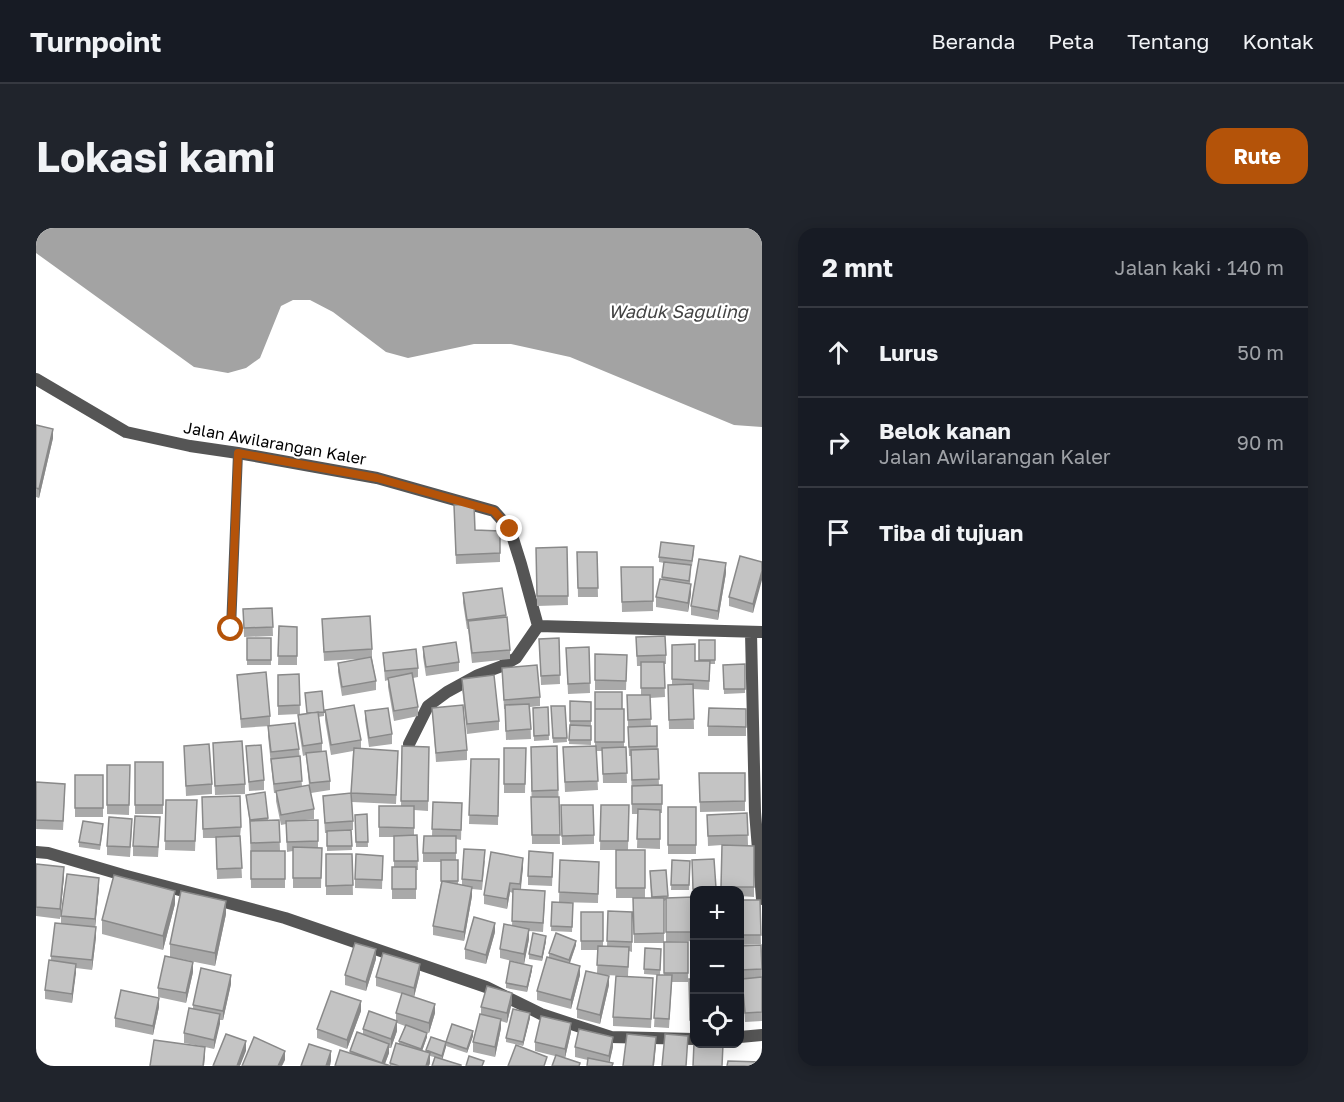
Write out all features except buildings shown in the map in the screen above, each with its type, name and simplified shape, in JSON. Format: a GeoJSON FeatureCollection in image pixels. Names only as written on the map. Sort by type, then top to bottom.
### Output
{"type":"FeatureCollection","features":[{"type":"Feature","properties":{"kind":"street","name":"Jalan Awilarangan Kaler"},"geometry":{"type":"LineString","coordinates":[[36,379],[126,432],[190,446],[377,478],[494,511],[510,529],[522,564],[538,626]]}},
{"type":"Feature","properties":{"kind":"street"},"geometry":{"type":"LineString","coordinates":[[409,744],[428,706],[447,692],[478,675],[516,658],[538,626],[756,632],[755,812],[762,899]]}},
{"type":"Feature","properties":{"kind":"street"},"geometry":{"type":"LineString","coordinates":[[36,852],[48,853],[285,918],[486,987],[541,1014],[611,1037],[690,1039]]}},
{"type":"Feature","properties":{"kind":"street"},"geometry":{"type":"LineString","coordinates":[[744,1037],[762,1035]]}},
{"type":"Feature","properties":{"kind":"lane"},"geometry":{"type":"LineString","coordinates":[[231,629],[238,453]]}},
{"type":"Feature","properties":{"kind":"water","name":"Waduk Saguling"},"geometry":{"type":"Polygon","coordinates":[[[36,228],[762,228],[762,427],[734,425],[570,357],[511,344],[474,344],[408,358],[386,352],[333,312],[310,300],[293,300],[281,306],[260,358],[246,368],[228,373],[194,367],[36,253],[36,228]]]}},
{"type":"Feature","properties":{"kind":"route"},"geometry":{"type":"LineString","coordinates":[[231,629],[238,453],[377,478],[494,511],[510,529]]}}]}
